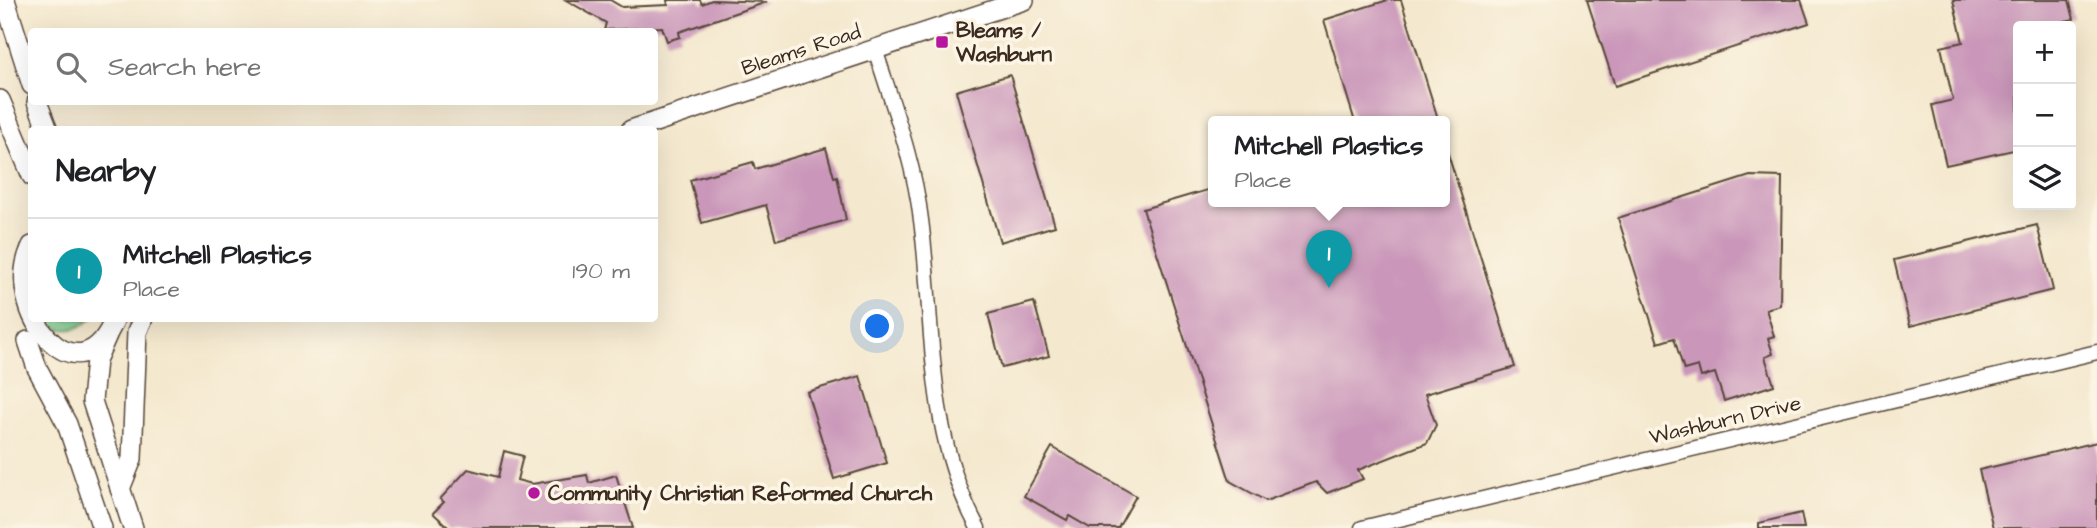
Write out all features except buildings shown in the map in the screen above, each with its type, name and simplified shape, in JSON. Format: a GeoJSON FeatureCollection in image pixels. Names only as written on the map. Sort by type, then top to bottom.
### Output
{"type":"FeatureCollection","features":[{"type":"Feature","properties":{"kind":"main road"},"geometry":{"type":"LineString","coordinates":[[5,0],[28,72]]}},
{"type":"Feature","properties":{"kind":"main road","name":"Bleams Road"},"geometry":{"type":"LineString","coordinates":[[643,126],[1024,0]]}},
{"type":"Feature","properties":{"kind":"main road"},"geometry":{"type":"LineString","coordinates":[[0,100],[28,166]]}},
{"type":"Feature","properties":{"kind":"main road"},"geometry":{"type":"LineString","coordinates":[[38,105],[46,126]]}},
{"type":"Feature","properties":{"kind":"main road"},"geometry":{"type":"LineString","coordinates":[[7,298],[19,258]]}},
{"type":"Feature","properties":{"kind":"main road"},"geometry":{"type":"LineString","coordinates":[[102,528],[67,424],[17,331],[50,352],[75,352],[98,342],[112,325],[133,322]]}},
{"type":"Feature","properties":{"kind":"main road"},"geometry":{"type":"LineString","coordinates":[[120,489],[132,459],[137,332],[141,322]]}},
{"type":"Feature","properties":{"kind":"main road"},"geometry":{"type":"LineString","coordinates":[[112,325],[96,360],[91,390],[97,421],[133,528]]}},
{"type":"Feature","properties":{"kind":"street"},"geometry":{"type":"LineString","coordinates":[[874,50],[912,165],[921,220],[932,369],[946,453],[965,504],[978,528]]}},
{"type":"Feature","properties":{"kind":"street","name":"Washburn Drive"},"geometry":{"type":"LineString","coordinates":[[1362,528],[2097,352]]}},
{"type":"Feature","properties":{"kind":"green space"},"geometry":{"type":"Polygon","coordinates":[[[45,322],[87,322],[66,330],[45,322]]]}},
{"type":"Feature","properties":{"kind":"place","name":"Bleams / Washburn"},"geometry":{"type":"Point","coordinates":[942,42]}},
{"type":"Feature","properties":{"kind":"place","name":"Mitchell Plastics"},"geometry":{"type":"Point","coordinates":[1329,288]}},
{"type":"Feature","properties":{"kind":"place","name":"Community Christian Reformed Church"},"geometry":{"type":"Point","coordinates":[534,493]}}]}
